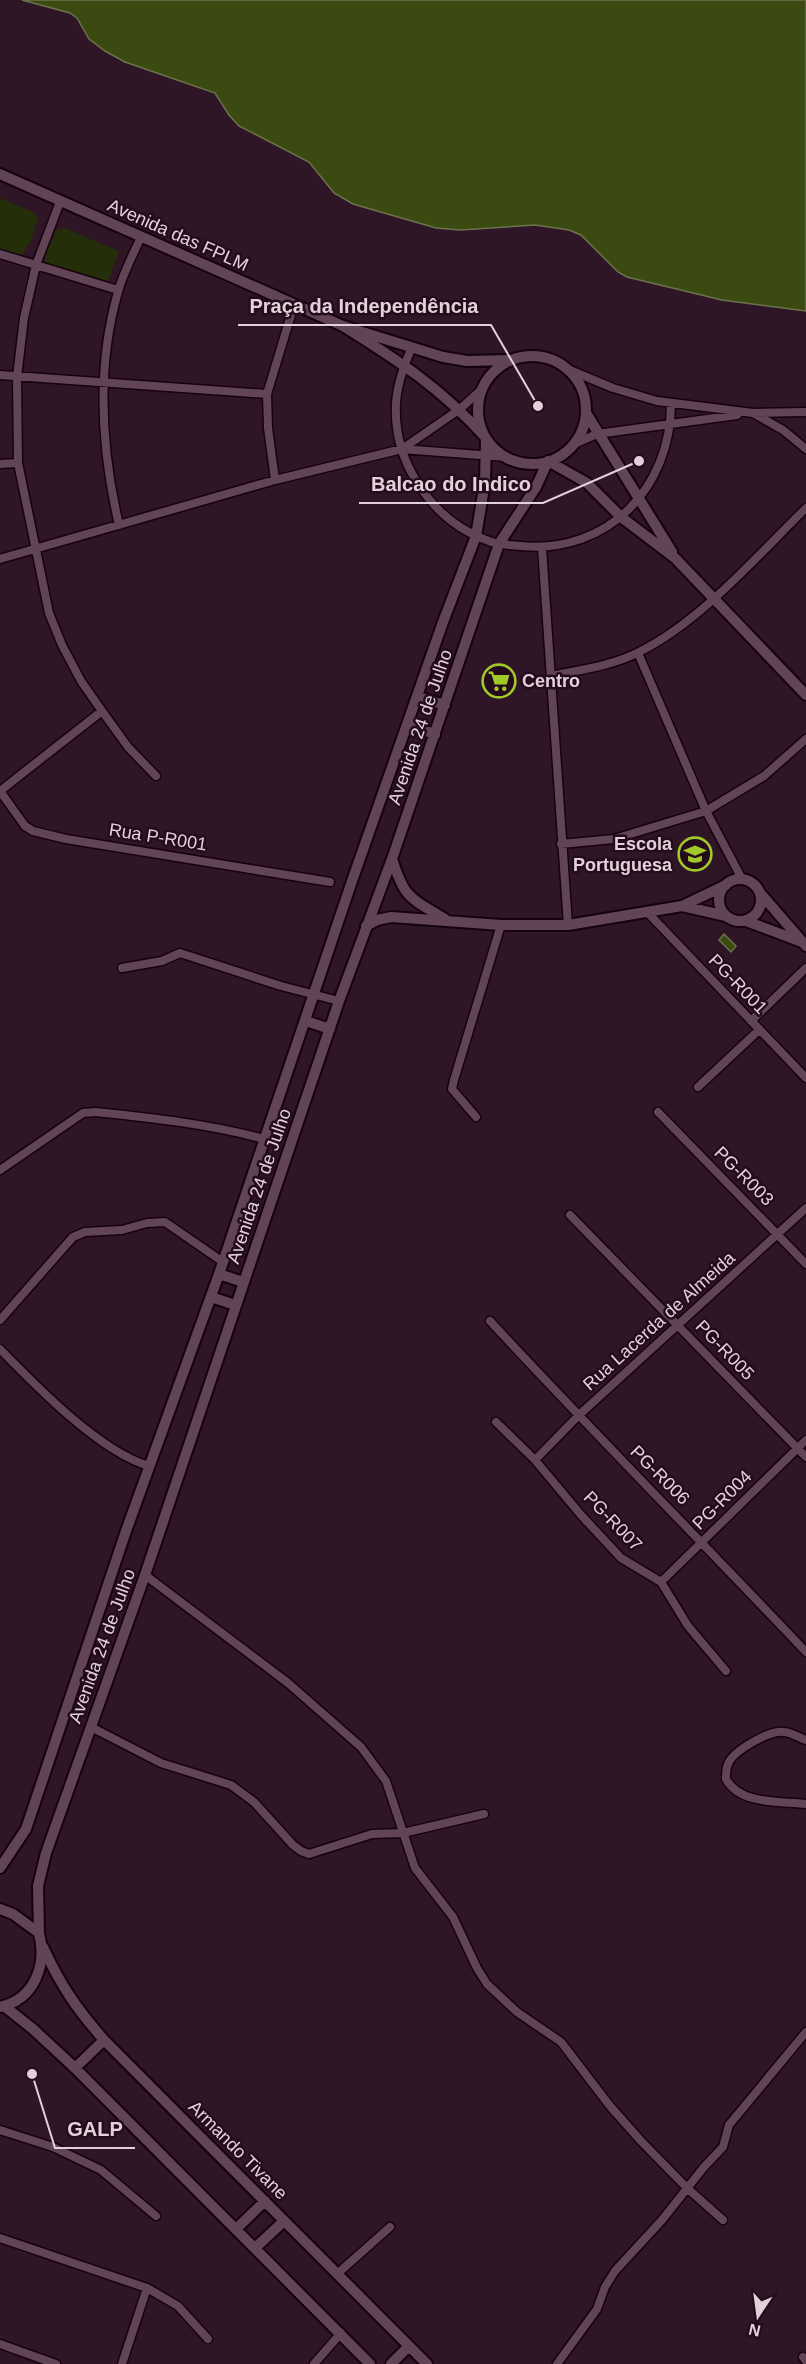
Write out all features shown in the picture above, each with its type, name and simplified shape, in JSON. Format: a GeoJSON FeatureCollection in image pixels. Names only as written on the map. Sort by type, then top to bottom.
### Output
{"type":"FeatureCollection","features":[{"type":"Feature","properties":{"kind":"street","name":"Avenida das FPLM"},"geometry":{"type":"LineString","coordinates":[[0,174],[343,326],[467,362],[511,360]]}},
{"type":"Feature","properties":{"kind":"street"},"geometry":{"type":"LineString","coordinates":[[60,202],[36,265],[24,318],[17,376],[18,463],[49,613],[62,645],[81,681],[102,711],[128,747],[156,776]]}},
{"type":"Feature","properties":{"kind":"street"},"geometry":{"type":"LineString","coordinates":[[119,525],[106,453],[102,382],[107,339],[118,290],[141,237]]}},
{"type":"Feature","properties":{"kind":"street"},"geometry":{"type":"LineString","coordinates":[[0,254],[118,290]]}},
{"type":"Feature","properties":{"kind":"street"},"geometry":{"type":"LineString","coordinates":[[275,480],[268,428],[267,394],[294,305]]}},
{"type":"Feature","properties":{"kind":"street","name":"Avenida das FPLM"},"geometry":{"type":"LineString","coordinates":[[343,326],[404,365],[460,409],[486,438]]}},
{"type":"Feature","properties":{"kind":"street"},"geometry":{"type":"LineString","coordinates":[[412,347],[404,365],[396,404],[396,420],[402,449],[411,474],[435,507],[453,522],[477,536],[499,544],[542,548],[566,545],[597,533],[621,517],[639,500],[652,481],[666,450],[671,423],[671,403]]}},
{"type":"Feature","properties":{"kind":"street"},"geometry":{"type":"LineString","coordinates":[[402,449],[460,409],[482,389],[489,377],[499,368],[511,360],[525,357],[553,360],[565,368],[613,388],[671,403],[753,413],[783,430],[806,449]]}},
{"type":"Feature","properties":{"kind":"street"},"geometry":{"type":"LineString","coordinates":[[565,368],[577,380],[584,396],[586,413],[582,430],[574,444]]}},
{"type":"Feature","properties":{"kind":"street"},"geometry":{"type":"LineString","coordinates":[[0,375],[267,394]]}},
{"type":"Feature","properties":{"kind":"street"},"geometry":{"type":"LineString","coordinates":[[482,389],[478,414],[486,438],[506,457],[534,464],[548,461],[562,454],[574,444],[597,434],[753,413],[806,412]]}},
{"type":"Feature","properties":{"kind":"street"},"geometry":{"type":"LineString","coordinates":[[586,413],[675,558]]}},
{"type":"Feature","properties":{"kind":"street","name":"Avenida 24 de Julho"},"geometry":{"type":"LineString","coordinates":[[0,1868],[26,1829],[149,1466],[211,1297],[315,995],[348,893],[443,622],[477,536],[485,482],[486,438]]}},
{"type":"Feature","properties":{"kind":"street"},"geometry":{"type":"LineString","coordinates":[[0,559],[275,480],[402,449],[506,457]]}},
{"type":"Feature","properties":{"kind":"street"},"geometry":{"type":"LineString","coordinates":[[548,461],[587,483],[621,517],[675,558],[806,695]]}},
{"type":"Feature","properties":{"kind":"street","name":"Avenida 24 de Julho"},"geometry":{"type":"LineString","coordinates":[[43,1947],[39,1933],[38,1886],[46,1853],[145,1575],[339,1001],[392,859],[499,544],[536,488],[548,461]]}},
{"type":"Feature","properties":{"kind":"street"},"geometry":{"type":"LineString","coordinates":[[0,464],[18,463]]}},
{"type":"Feature","properties":{"kind":"street"},"geometry":{"type":"LineString","coordinates":[[550,676],[592,668],[638,653],[674,631],[713,598],[806,508]]}},
{"type":"Feature","properties":{"kind":"street"},"geometry":{"type":"LineString","coordinates":[[542,548],[568,925]]}},
{"type":"Feature","properties":{"kind":"street"},"geometry":{"type":"LineString","coordinates":[[638,653],[706,811],[742,879],[753,884],[804,944]]}},
{"type":"Feature","properties":{"kind":"street"},"geometry":{"type":"LineString","coordinates":[[418,697],[445,705]]}},
{"type":"Feature","properties":{"kind":"street"},"geometry":{"type":"LineString","coordinates":[[0,791],[102,711]]}},
{"type":"Feature","properties":{"kind":"street"},"geometry":{"type":"LineString","coordinates":[[407,726],[420,728],[435,735]]}},
{"type":"Feature","properties":{"kind":"street"},"geometry":{"type":"LineString","coordinates":[[561,844],[614,839],[706,811],[764,776],[806,739]]}},
{"type":"Feature","properties":{"kind":"street","name":"Rua P-R001"},"geometry":{"type":"LineString","coordinates":[[0,791],[25,826],[33,831],[66,839],[330,882]]}},
{"type":"Feature","properties":{"kind":"street"},"geometry":{"type":"LineString","coordinates":[[392,859],[399,882],[410,898],[447,920]]}},
{"type":"Feature","properties":{"kind":"street"},"geometry":{"type":"LineString","coordinates":[[366,926],[377,920],[391,917],[501,925],[568,925],[682,906],[742,879]]}},
{"type":"Feature","properties":{"kind":"street"},"geometry":{"type":"LineString","coordinates":[[726,885],[721,890],[719,904],[726,916]]}},
{"type":"Feature","properties":{"kind":"street"},"geometry":{"type":"LineString","coordinates":[[682,906],[726,916],[739,922],[746,921],[761,908],[761,894]]}},
{"type":"Feature","properties":{"kind":"street","name":"PG-R001"},"geometry":{"type":"LineString","coordinates":[[647,912],[806,1078]]}},
{"type":"Feature","properties":{"kind":"street"},"geometry":{"type":"LineString","coordinates":[[746,921],[804,944]]}},
{"type":"Feature","properties":{"kind":"street"},"geometry":{"type":"LineString","coordinates":[[476,1117],[452,1089],[501,925]]}},
{"type":"Feature","properties":{"kind":"street"},"geometry":{"type":"LineString","coordinates":[[122,968],[162,961],[180,953],[339,1001]]}},
{"type":"Feature","properties":{"kind":"street"},"geometry":{"type":"LineString","coordinates":[[752,1021],[806,968]]}},
{"type":"Feature","properties":{"kind":"street"},"geometry":{"type":"LineString","coordinates":[[306,1021],[330,1029]]}},
{"type":"Feature","properties":{"kind":"street"},"geometry":{"type":"LineString","coordinates":[[698,1087],[759,1030]]}},
{"type":"Feature","properties":{"kind":"street"},"geometry":{"type":"LineString","coordinates":[[0,1170],[83,1113],[96,1112],[189,1123],[264,1139]]}},
{"type":"Feature","properties":{"kind":"street","name":"PG-R003"},"geometry":{"type":"LineString","coordinates":[[658,1112],[806,1264]]}},
{"type":"Feature","properties":{"kind":"street","name":"Rua Lacerda de Almeida"},"geometry":{"type":"LineString","coordinates":[[535,1460],[578,1416],[806,1209]]}},
{"type":"Feature","properties":{"kind":"street","name":"PG-R005"},"geometry":{"type":"LineString","coordinates":[[570,1215],[806,1457]]}},
{"type":"Feature","properties":{"kind":"street"},"geometry":{"type":"LineString","coordinates":[[0,1320],[73,1237],[85,1232],[122,1230],[147,1223],[165,1222],[223,1262]]}},
{"type":"Feature","properties":{"kind":"street"},"geometry":{"type":"LineString","coordinates":[[219,1274],[243,1282]]}},
{"type":"Feature","properties":{"kind":"street"},"geometry":{"type":"LineString","coordinates":[[211,1297],[235,1305]]}},
{"type":"Feature","properties":{"kind":"street","name":"PG-R006"},"geometry":{"type":"LineString","coordinates":[[490,1321],[578,1416],[806,1652]]}},
{"type":"Feature","properties":{"kind":"street"},"geometry":{"type":"LineString","coordinates":[[0,1349],[34,1385],[96,1436],[124,1457],[149,1466]]}},
{"type":"Feature","properties":{"kind":"street","name":"PG-R007"},"geometry":{"type":"LineString","coordinates":[[496,1422],[535,1460],[621,1558],[661,1582],[688,1626],[726,1671]]}},
{"type":"Feature","properties":{"kind":"street","name":"PG-R004"},"geometry":{"type":"LineString","coordinates":[[661,1582],[806,1440]]}},
{"type":"Feature","properties":{"kind":"street"},"geometry":{"type":"LineString","coordinates":[[145,1575],[288,1683],[361,1747],[387,1781],[415,1868],[453,1917],[477,1968],[488,1984],[517,2012],[561,2042],[610,2106],[687,2188],[723,2220]]}},
{"type":"Feature","properties":{"kind":"street"},"geometry":{"type":"LineString","coordinates":[[91,1727],[161,1763],[216,1778],[231,1785],[254,1802],[301,1851],[309,1854],[372,1834],[404,1833],[484,1814]]}},
{"type":"Feature","properties":{"kind":"street"},"geometry":{"type":"LineString","coordinates":[[806,1740],[785,1732],[771,1733],[735,1755],[728,1763],[726,1779],[738,1793],[748,1797],[806,1804]]}},
{"type":"Feature","properties":{"kind":"street"},"geometry":{"type":"LineString","coordinates":[[0,1909],[13,1914],[39,1933]]}},
{"type":"Feature","properties":{"kind":"street"},"geometry":{"type":"LineString","coordinates":[[2,2007],[18,2001],[30,1990],[38,1977],[43,1947]]}},
{"type":"Feature","properties":{"kind":"street","name":"Armando Tivane"},"geometry":{"type":"LineString","coordinates":[[43,1947],[60,1984],[77,2009],[104,2040],[427,2364]]}},
{"type":"Feature","properties":{"kind":"street"},"geometry":{"type":"LineString","coordinates":[[2,2007],[33,2028],[75,2068],[370,2364]]}},
{"type":"Feature","properties":{"kind":"street"},"geometry":{"type":"LineString","coordinates":[[557,2364],[597,2309],[605,2287],[615,2271],[662,2220],[723,2147],[729,2125],[806,2032]]}},
{"type":"Feature","properties":{"kind":"street"},"geometry":{"type":"LineString","coordinates":[[75,2068],[104,2040]]}},
{"type":"Feature","properties":{"kind":"street"},"geometry":{"type":"LineString","coordinates":[[0,2130],[53,2148],[101,2170],[156,2216]]}},
{"type":"Feature","properties":{"kind":"street"},"geometry":{"type":"LineString","coordinates":[[236,2229],[265,2201]]}},
{"type":"Feature","properties":{"kind":"street"},"geometry":{"type":"LineString","coordinates":[[255,2248],[284,2221]]}},
{"type":"Feature","properties":{"kind":"street"},"geometry":{"type":"LineString","coordinates":[[337,2274],[390,2227]]}},
{"type":"Feature","properties":{"kind":"street"},"geometry":{"type":"LineString","coordinates":[[0,2238],[147,2288],[178,2306],[208,2339]]}},
{"type":"Feature","properties":{"kind":"street"},"geometry":{"type":"LineString","coordinates":[[122,2364],[147,2288]]}},
{"type":"Feature","properties":{"kind":"street"},"geometry":{"type":"LineString","coordinates":[[314,2364],[341,2333]]}},
{"type":"Feature","properties":{"kind":"street"},"geometry":{"type":"LineString","coordinates":[[0,2344],[57,2364]]}},
{"type":"Feature","properties":{"kind":"street"},"geometry":{"type":"LineString","coordinates":[[391,2364],[409,2346]]}},
{"type":"Feature","properties":{"kind":"shaded area"},"geometry":{"type":"Polygon","coordinates":[[[22,0],[806,0],[806,311],[722,300],[627,277],[618,272],[581,235],[569,230],[535,225],[461,230],[436,228],[353,204],[334,193],[309,162],[239,126],[215,93],[125,62],[89,39],[77,18],[70,13],[22,0]]]}},
{"type":"Feature","properties":{"kind":"shaded area"},"geometry":{"type":"Polygon","coordinates":[[[0,198],[31,211],[38,217],[31,241],[22,255],[0,250],[0,198]]]}},
{"type":"Feature","properties":{"kind":"shaded area"},"geometry":{"type":"Polygon","coordinates":[[[64,228],[119,251],[108,282],[98,282],[45,264],[45,256],[57,230],[64,228]]]}},
{"type":"Feature","properties":{"kind":"shaded area"},"geometry":{"type":"Polygon","coordinates":[[[724,934],[736,946],[731,952],[719,940],[724,934]]]}},
{"type":"Feature","properties":{"kind":"place","name":"Praça da Independência"},"geometry":{"type":"Point","coordinates":[538,406]}},
{"type":"Feature","properties":{"kind":"place","name":"Balcao do Indico"},"geometry":{"type":"Point","coordinates":[639,461]}},
{"type":"Feature","properties":{"kind":"place","name":"Centro"},"geometry":{"type":"Point","coordinates":[499,681]}},
{"type":"Feature","properties":{"kind":"place","name":"Escola Portuguesa"},"geometry":{"type":"Point","coordinates":[695,854]}},
{"type":"Feature","properties":{"kind":"place","name":"GALP"},"geometry":{"type":"Point","coordinates":[32,2074]}}]}
